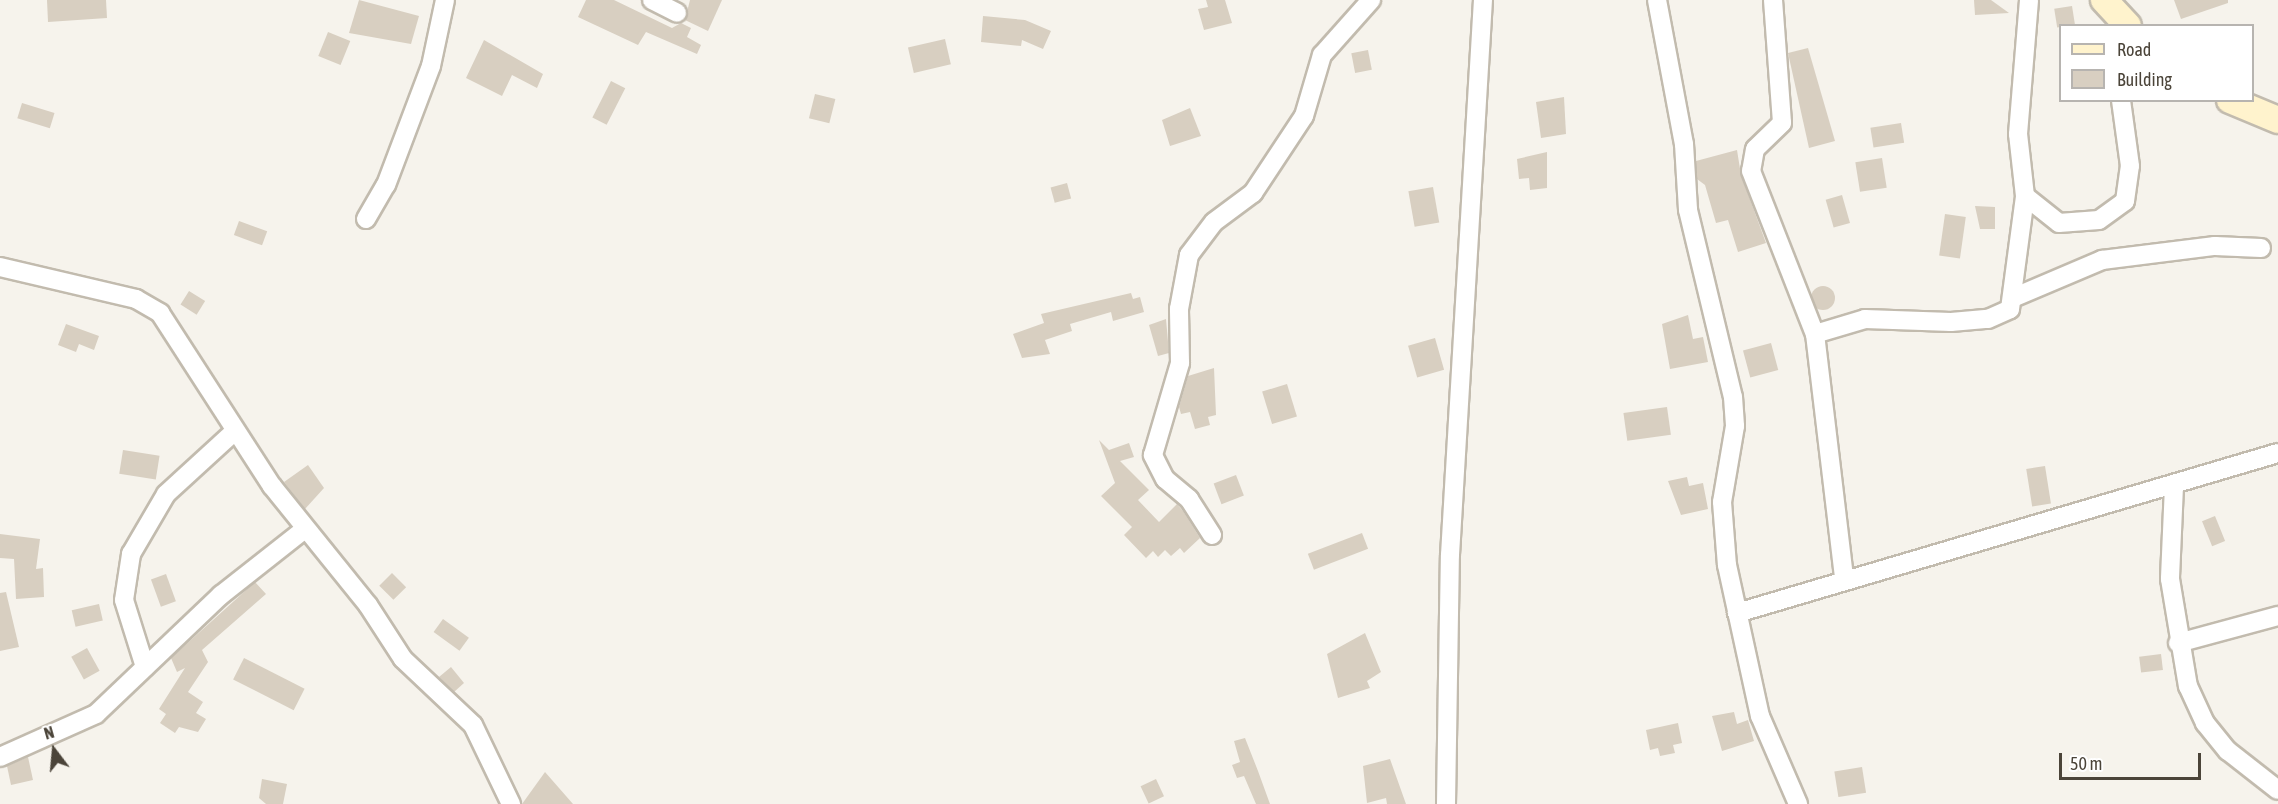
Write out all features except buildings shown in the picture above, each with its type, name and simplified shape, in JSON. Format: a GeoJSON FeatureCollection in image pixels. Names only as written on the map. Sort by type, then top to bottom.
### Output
{"type":"FeatureCollection","features":[{"type":"Feature","properties":{"kind":"street"},"geometry":{"type":"LineString","coordinates":[[366,219],[386,185],[431,66],[445,0]]}},
{"type":"Feature","properties":{"kind":"street"},"geometry":{"type":"LineString","coordinates":[[652,0],[676,13]]}},
{"type":"Feature","properties":{"kind":"street"},"geometry":{"type":"LineString","coordinates":[[1212,535],[1190,500],[1165,479],[1153,455],[1180,363],[1179,309],[1190,255],[1214,222],[1253,193],[1304,116],[1322,55],[1371,0]]}},
{"type":"Feature","properties":{"kind":"street"},"geometry":{"type":"LineString","coordinates":[[1446,804],[1450,555],[1483,0]]}},
{"type":"Feature","properties":{"kind":"street"},"geometry":{"type":"LineString","coordinates":[[1657,0],[1684,144],[1688,210],[1733,398],[1735,426],[1722,502],[1737,613],[1760,716],[1798,804]]}},
{"type":"Feature","properties":{"kind":"street"},"geometry":{"type":"LineString","coordinates":[[1773,0],[1782,123],[1755,149],[1751,171],[1815,334],[1844,578]]}},
{"type":"Feature","properties":{"kind":"street"},"geometry":{"type":"LineString","coordinates":[[1815,334],[1865,319],[1988,319],[2010,309],[2015,297],[2025,196],[2018,134],[2029,0]]}},
{"type":"Feature","properties":{"kind":"street"},"geometry":{"type":"LineString","coordinates":[[2108,7],[2126,24]]}},
{"type":"Feature","properties":{"kind":"street"},"geometry":{"type":"LineString","coordinates":[[2025,196],[2059,223],[2099,220],[2125,201],[2130,166],[2121,102]]}},
{"type":"Feature","properties":{"kind":"street"},"geometry":{"type":"LineString","coordinates":[[2235,102],[2278,120]]}},
{"type":"Feature","properties":{"kind":"street"},"geometry":{"type":"LineString","coordinates":[[2015,297],[2102,260],[2215,246],[2261,248]]}},
{"type":"Feature","properties":{"kind":"street"},"geometry":{"type":"LineString","coordinates":[[0,267],[150,305],[305,529],[368,605],[403,659],[473,725],[511,804]]}},
{"type":"Feature","properties":{"kind":"street"},"geometry":{"type":"LineString","coordinates":[[145,667],[124,600],[131,554],[166,494],[235,431]]}},
{"type":"Feature","properties":{"kind":"street"},"geometry":{"type":"LineString","coordinates":[[1737,613],[1844,578],[2174,486],[2278,453]]}},
{"type":"Feature","properties":{"kind":"street"},"geometry":{"type":"LineString","coordinates":[[2174,486],[2170,579],[2178,643],[2188,686],[2205,723],[2228,751],[2278,790]]}},
{"type":"Feature","properties":{"kind":"street"},"geometry":{"type":"LineString","coordinates":[[0,757],[96,714],[221,596],[305,529]]}},
{"type":"Feature","properties":{"kind":"street"},"geometry":{"type":"LineString","coordinates":[[2178,643],[2278,616]]}}]}
